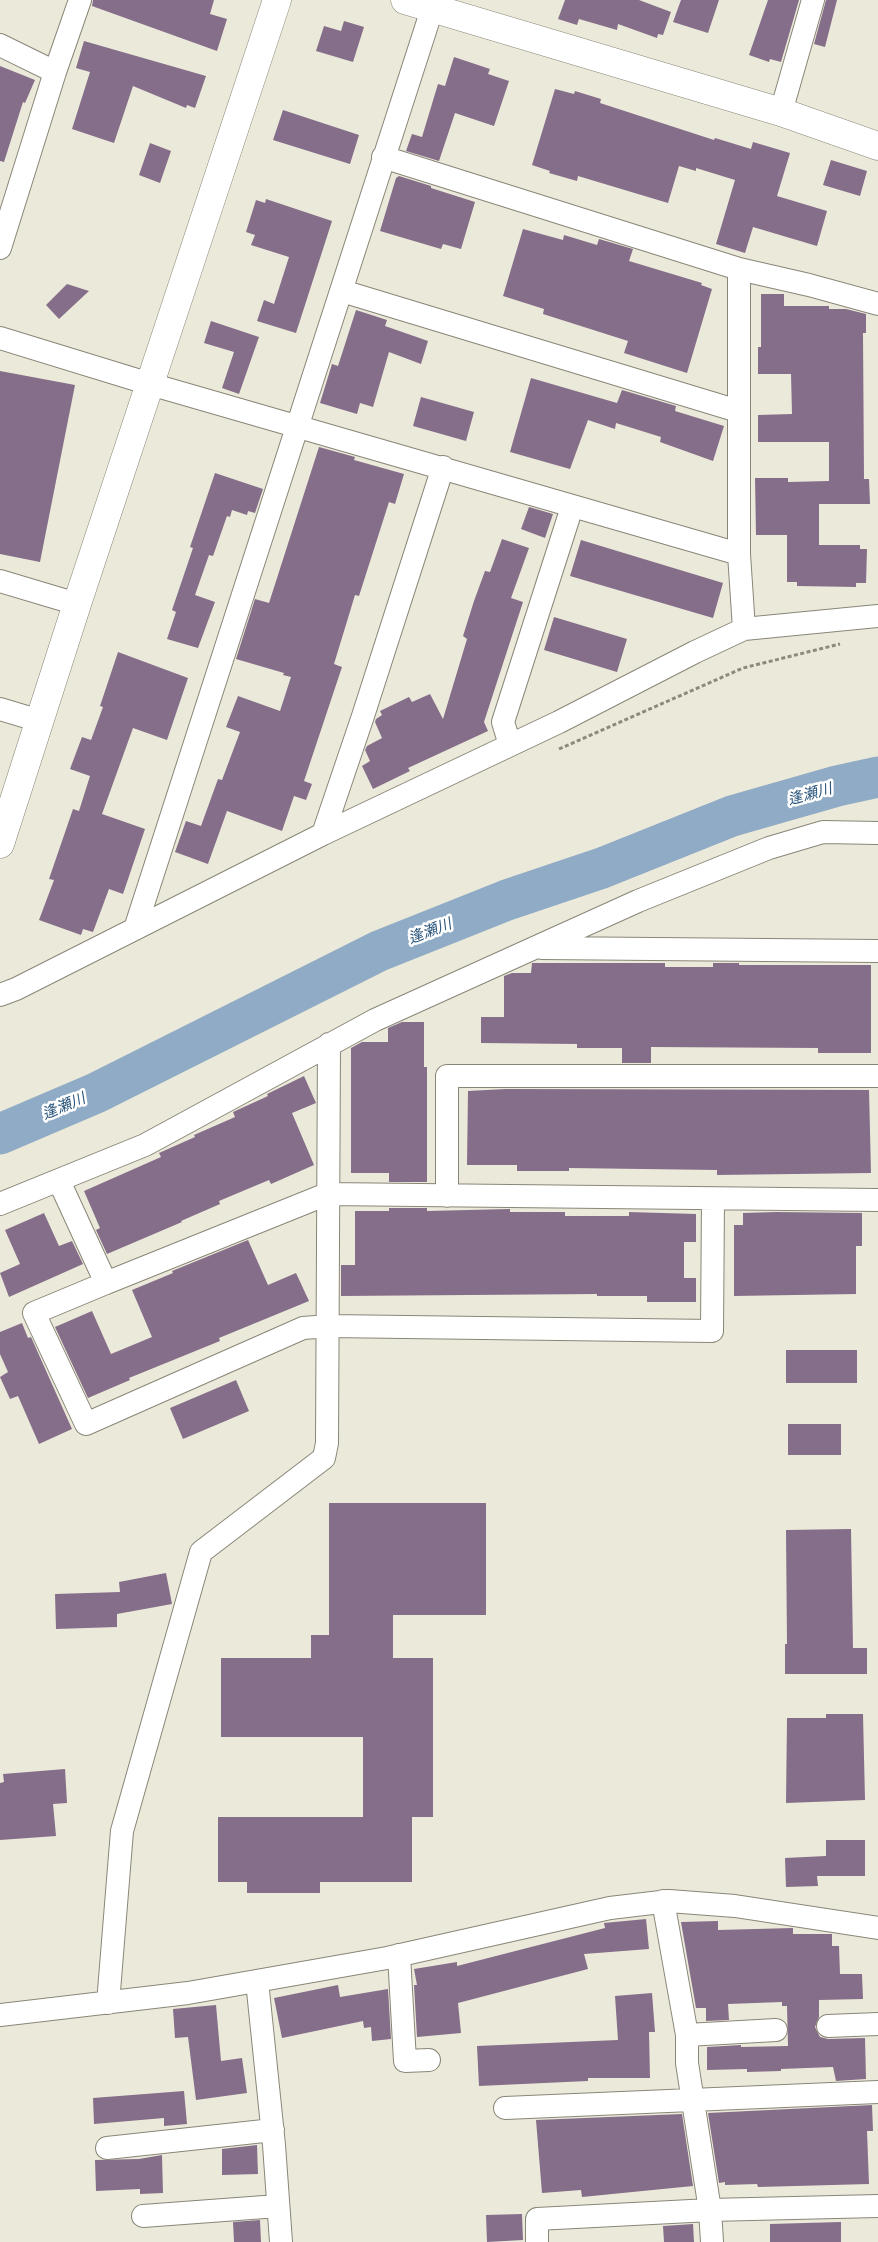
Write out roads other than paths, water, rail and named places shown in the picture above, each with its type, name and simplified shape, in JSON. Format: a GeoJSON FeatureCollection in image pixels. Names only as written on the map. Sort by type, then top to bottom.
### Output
{"type":"FeatureCollection","features":[{"type":"Feature","properties":{"kind":"street"},"geometry":{"type":"LineString","coordinates":[[0,248],[55,72],[80,0]]}},
{"type":"Feature","properties":{"kind":"street"},"geometry":{"type":"LineString","coordinates":[[0,844],[77,604],[278,0]]}},
{"type":"Feature","properties":{"kind":"street"},"geometry":{"type":"LineString","coordinates":[[405,0],[434,4],[781,112],[878,146]]}},
{"type":"Feature","properties":{"kind":"street"},"geometry":{"type":"LineString","coordinates":[[781,112],[813,0]]}},
{"type":"Feature","properties":{"kind":"street"},"geometry":{"type":"LineString","coordinates":[[135,929],[296,426],[342,291],[383,157],[434,4]]}},
{"type":"Feature","properties":{"kind":"street"},"geometry":{"type":"LineString","coordinates":[[0,45],[55,72]]}},
{"type":"Feature","properties":{"kind":"street"},"geometry":{"type":"LineString","coordinates":[[383,157],[739,269],[809,284],[878,304]]}},
{"type":"Feature","properties":{"kind":"street"},"geometry":{"type":"LineString","coordinates":[[739,269],[739,554],[744,629]]}},
{"type":"Feature","properties":{"kind":"street"},"geometry":{"type":"LineString","coordinates":[[342,291],[738,411]]}},
{"type":"Feature","properties":{"kind":"street"},"geometry":{"type":"LineString","coordinates":[[0,338],[150,384],[443,467],[572,507],[739,554]]}},
{"type":"Feature","properties":{"kind":"street"},"geometry":{"type":"LineString","coordinates":[[323,834],[443,467]]}},
{"type":"Feature","properties":{"kind":"street"},"geometry":{"type":"LineString","coordinates":[[510,745],[503,722],[572,507]]}},
{"type":"Feature","properties":{"kind":"street"},"geometry":{"type":"LineString","coordinates":[[0,581],[77,604]]}},
{"type":"Feature","properties":{"kind":"street"},"geometry":{"type":"LineString","coordinates":[[0,995],[16,989],[323,834],[510,745],[744,629],[878,616]]}},
{"type":"Feature","properties":{"kind":"street"},"geometry":{"type":"LineString","coordinates":[[0,709],[40,721]]}},
{"type":"Feature","properties":{"kind":"street"},"geometry":{"type":"LineString","coordinates":[[0,1204],[145,1145],[375,1020],[638,901],[769,848],[823,832],[878,833]]}},
{"type":"Feature","properties":{"kind":"street"},"geometry":{"type":"LineString","coordinates":[[534,948],[878,951]]}},
{"type":"Feature","properties":{"kind":"street"},"geometry":{"type":"LineString","coordinates":[[108,2003],[122,1831],[200,1552],[324,1458],[327,1443],[329,1044]]}},
{"type":"Feature","properties":{"kind":"street"},"geometry":{"type":"LineString","coordinates":[[446,1196],[446,1076],[878,1076]]}},
{"type":"Feature","properties":{"kind":"street"},"geometry":{"type":"LineString","coordinates":[[58,1181],[106,1283]]}},
{"type":"Feature","properties":{"kind":"street"},"geometry":{"type":"LineString","coordinates":[[713,1200],[712,1330],[328,1326],[303,1328],[86,1424],[34,1313],[327,1194],[713,1200],[878,1200]]}},
{"type":"Feature","properties":{"kind":"street"},"geometry":{"type":"LineString","coordinates":[[0,2015],[108,2003],[257,1981],[399,1955],[610,1908],[663,1902],[735,1906],[878,1928]]}},
{"type":"Feature","properties":{"kind":"street"},"geometry":{"type":"LineString","coordinates":[[663,1902],[687,2035],[687,2063],[710,2210],[712,2242]]}},
{"type":"Feature","properties":{"kind":"street"},"geometry":{"type":"LineString","coordinates":[[399,1955],[405,2061],[429,2060]]}},
{"type":"Feature","properties":{"kind":"street"},"geometry":{"type":"LineString","coordinates":[[257,1981],[273,2130],[281,2242]]}},
{"type":"Feature","properties":{"kind":"street"},"geometry":{"type":"LineString","coordinates":[[828,2026],[878,2024]]}},
{"type":"Feature","properties":{"kind":"street"},"geometry":{"type":"LineString","coordinates":[[687,2035],[776,2030]]}},
{"type":"Feature","properties":{"kind":"street"},"geometry":{"type":"LineString","coordinates":[[505,2108],[878,2092]]}},
{"type":"Feature","properties":{"kind":"street"},"geometry":{"type":"LineString","coordinates":[[107,2148],[273,2130]]}},
{"type":"Feature","properties":{"kind":"street"},"geometry":{"type":"LineString","coordinates":[[143,2216],[278,2206]]}},
{"type":"Feature","properties":{"kind":"street"},"geometry":{"type":"LineString","coordinates":[[537,2242],[537,2219],[710,2210],[878,2206]]}},
{"type":"Feature","properties":{"kind":"waterway","name":"逢瀬川"},"geometry":{"type":"LineString","coordinates":[[0,1134],[96,1093],[379,951],[507,900],[602,868],[732,816],[837,786],[878,777]]}}]}
